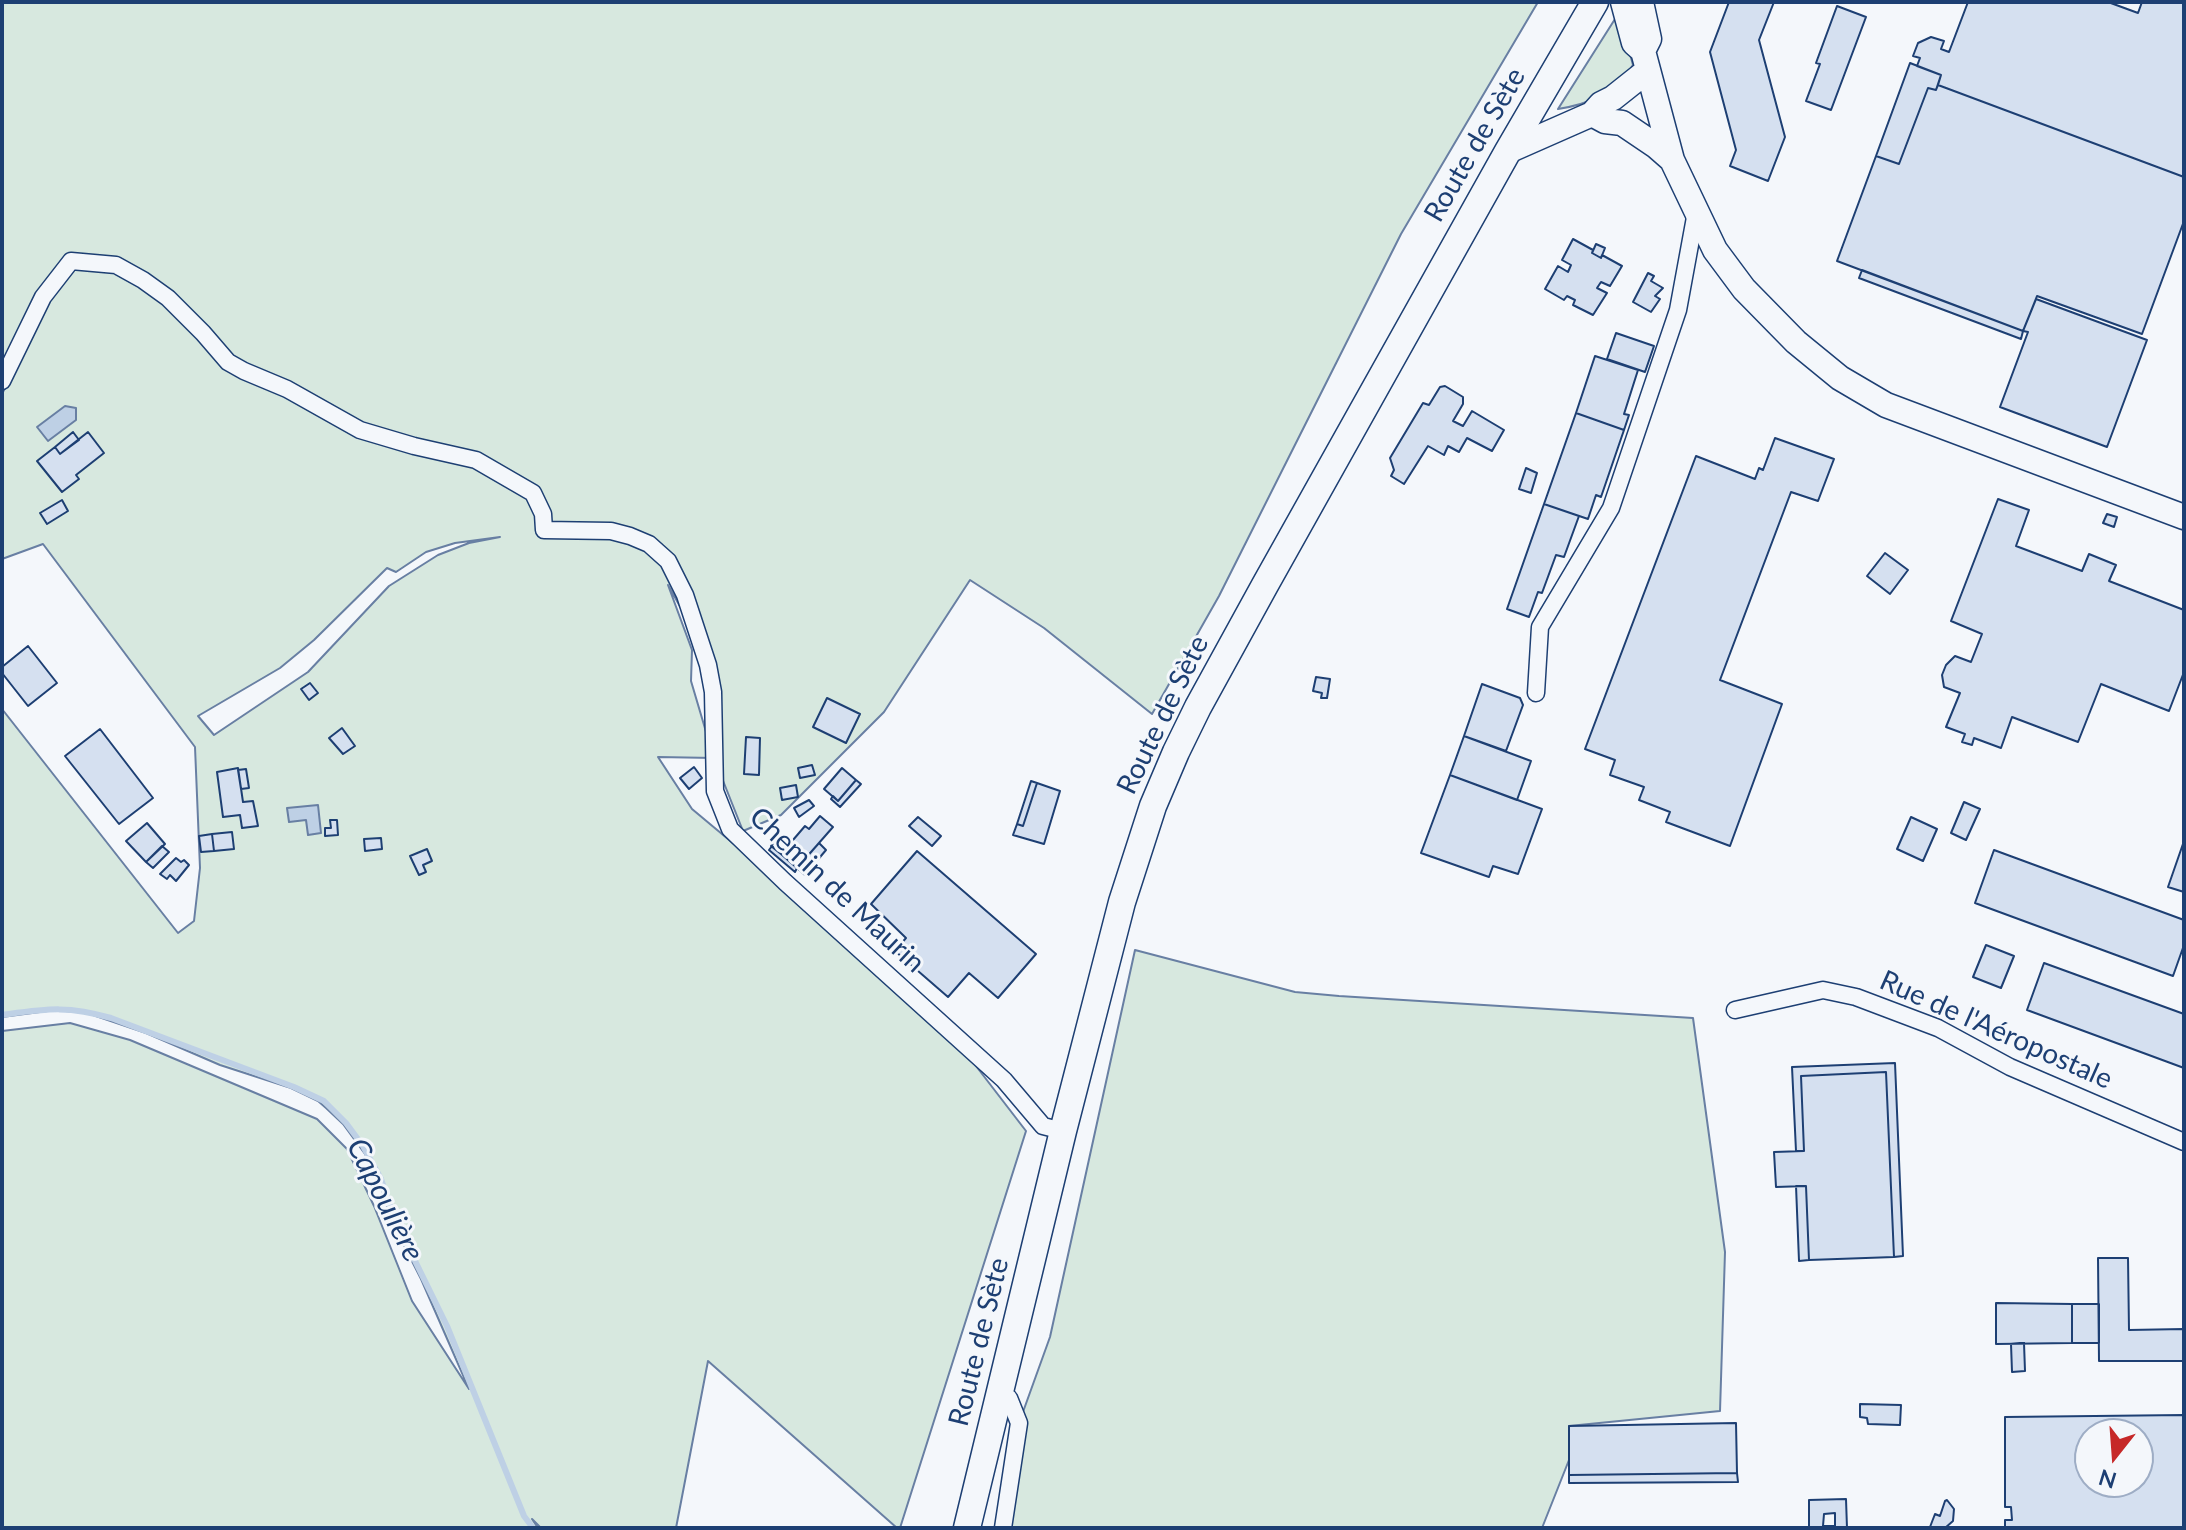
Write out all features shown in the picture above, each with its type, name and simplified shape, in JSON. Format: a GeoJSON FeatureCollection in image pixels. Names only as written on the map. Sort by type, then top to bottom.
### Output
{"type":"FeatureCollection","features":[{"type":"Feature","properties":{"kind":"main road","name":"Route de Sète"},"geometry":{"type":"LineString","coordinates":[[967,1528],[1063,1131],[1122,902],[1153,806],[1176,752],[1265,585],[1595,2]]}},
{"type":"Feature","properties":{"kind":"street"},"geometry":{"type":"LineString","coordinates":[[1623,2],[1634,43],[1645,61],[1672,160],[1715,250],[1744,289],[1796,342],[1840,378],[1886,405],[2184,517]]}},
{"type":"Feature","properties":{"kind":"street"},"geometry":{"type":"LineString","coordinates":[[1508,151],[1592,114],[1601,104],[1613,98],[1645,61],[1649,39],[1641,2]]}},
{"type":"Feature","properties":{"kind":"street"},"geometry":{"type":"LineString","coordinates":[[1592,114],[1605,121],[1622,123],[1672,160]]}},
{"type":"Feature","properties":{"kind":"street"},"geometry":{"type":"LineString","coordinates":[[1536,693],[1540,627],[1611,508],[1678,310],[1696,211]]}},
{"type":"Feature","properties":{"kind":"street","name":"Chemin de Maurin"},"geometry":{"type":"LineString","coordinates":[[2,381],[43,297],[71,261],[116,265],[143,280],[177,307],[228,362],[244,371],[287,389],[360,430],[476,460],[533,493],[543,514],[544,530],[611,531],[649,544],[668,561],[685,595],[708,665],[713,692],[715,791],[730,829],[1004,1080],[1043,1126],[1063,1131]]}},
{"type":"Feature","properties":{"kind":"street","name":"Rue de l'Aéropostale"},"geometry":{"type":"LineString","coordinates":[[1735,1010],[1823,990],[1856,997],[1938,1028],[2010,1067],[2184,1142]]}},
{"type":"Feature","properties":{"kind":"street"},"geometry":{"type":"LineString","coordinates":[[999,1394],[1009,1398],[1019,1423],[1003,1528]]}},
{"type":"Feature","properties":{"kind":"shaded area"},"geometry":{"type":"Polygon","coordinates":[[[2,2],[1538,2],[1401,234],[1219,596],[1152,714],[1044,628],[970,580],[884,712],[781,815],[743,831],[714,758],[658,757],[692,809],[789,890],[966,1053],[1026,1131],[900,1528],[708,1361],[676,1528],[541,1528],[532,1519],[538,1528],[2,1528],[2,1031],[70,1023],[130,1040],[317,1119],[347,1149],[374,1206],[412,1301],[469,1389],[421,1279],[391,1220],[381,1188],[365,1154],[343,1124],[318,1101],[291,1088],[220,1065],[146,1033],[87,1013],[55,1010],[2,1017],[2,709],[178,933],[194,921],[200,868],[195,747],[43,544],[2,559],[2,394],[37,323],[2,366],[2,2]],[[500,537],[455,543],[426,552],[396,572],[387,568],[314,640],[280,668],[198,716],[214,735],[308,672],[389,586],[438,555],[469,543],[500,537]],[[668,585],[692,650],[691,681],[712,752],[701,644],[668,585]]]}},
{"type":"Feature","properties":{"kind":"shaded area"},"geometry":{"type":"Polygon","coordinates":[[[1615,19],[1622,25],[1633,65],[1618,83],[1601,96],[1558,109],[1615,19]]]}},
{"type":"Feature","properties":{"kind":"shaded area"},"geometry":{"type":"Polygon","coordinates":[[[1135,950],[1295,992],[1693,1018],[1725,1252],[1720,1411],[1569,1426],[1569,1460],[1542,1528],[1003,1528],[1019,1423],[1050,1337],[1135,950]]]}},
{"type":"Feature","properties":{"kind":"water"},"geometry":{"type":"Polygon","coordinates":[[[65,406],[76,408],[76,420],[48,441],[37,427],[65,406]]]}},
{"type":"Feature","properties":{"kind":"water"},"geometry":{"type":"Polygon","coordinates":[[[318,805],[321,833],[308,835],[306,820],[289,822],[287,808],[318,805]]]}},
{"type":"Feature","properties":{"kind":"building"},"geometry":{"type":"Polygon","coordinates":[[[1729,2],[1774,2],[1759,40],[1785,137],[1768,181],[1730,166],[1736,150],[1710,52],[1729,2]]]}},
{"type":"Feature","properties":{"kind":"building"},"geometry":{"type":"Polygon","coordinates":[[[1968,2],[2108,2],[2138,13],[2142,2],[2184,2],[2184,177],[1938,85],[1941,75],[1917,66],[1920,58],[1913,56],[1918,43],[1931,37],[1944,41],[1941,49],[1949,52],[1968,2]]]}},
{"type":"Feature","properties":{"kind":"building"},"geometry":{"type":"Polygon","coordinates":[[[1837,6],[1866,17],[1831,110],[1806,101],[1837,6]]]}},
{"type":"Feature","properties":{"kind":"building"},"geometry":{"type":"Polygon","coordinates":[[[1910,63],[1941,75],[1936,90],[1928,88],[1899,164],[1876,156],[1910,63]]]}},
{"type":"Feature","properties":{"kind":"building"},"geometry":{"type":"Polygon","coordinates":[[[1938,85],[2184,177],[2184,221],[2142,334],[2037,296],[2023,331],[1837,261],[1876,156],[1899,164],[1928,88],[1936,90],[1938,85]]]}},
{"type":"Feature","properties":{"kind":"building"},"geometry":{"type":"Polygon","coordinates":[[[1573,239],[1601,258],[1602,255],[1622,266],[1610,286],[1601,282],[1597,288],[1607,293],[1593,315],[1573,305],[1575,300],[1567,296],[1564,300],[1545,289],[1558,266],[1568,272],[1571,265],[1562,260],[1573,239]]]}},
{"type":"Feature","properties":{"kind":"building"},"geometry":{"type":"Polygon","coordinates":[[[1596,244],[1605,248],[1601,258],[1592,253],[1596,244]]]}},
{"type":"Feature","properties":{"kind":"building"},"geometry":{"type":"Polygon","coordinates":[[[1862,270],[2023,331],[2021,339],[1859,278],[1862,270]]]}},
{"type":"Feature","properties":{"kind":"building"},"geometry":{"type":"Polygon","coordinates":[[[1648,273],[1654,276],[1651,281],[1663,288],[1655,296],[1660,299],[1651,312],[1633,302],[1648,273]]]}},
{"type":"Feature","properties":{"kind":"building"},"geometry":{"type":"Polygon","coordinates":[[[2036,299],[2147,340],[2107,447],[2000,407],[2028,332],[2023,331],[2036,299]]]}},
{"type":"Feature","properties":{"kind":"building"},"geometry":{"type":"Polygon","coordinates":[[[1616,333],[1654,346],[1645,372],[1607,359],[1616,333]]]}},
{"type":"Feature","properties":{"kind":"building"},"geometry":{"type":"Polygon","coordinates":[[[1595,356],[1638,370],[1624,414],[1629,415],[1624,430],[1576,413],[1595,356]]]}},
{"type":"Feature","properties":{"kind":"building"},"geometry":{"type":"Polygon","coordinates":[[[1445,386],[1463,397],[1463,404],[1453,421],[1463,426],[1472,411],[1504,430],[1492,451],[1467,438],[1459,452],[1448,446],[1444,455],[1428,446],[1404,484],[1391,476],[1394,470],[1390,458],[1423,403],[1429,405],[1440,387],[1445,386]]]}},
{"type":"Feature","properties":{"kind":"building"},"geometry":{"type":"Polygon","coordinates":[[[1576,413],[1624,430],[1601,497],[1596,495],[1588,519],[1544,504],[1576,413]]]}},
{"type":"Feature","properties":{"kind":"building"},"geometry":{"type":"Polygon","coordinates":[[[73,432],[79,440],[60,454],[55,447],[73,432]]]}},
{"type":"Feature","properties":{"kind":"building"},"geometry":{"type":"Polygon","coordinates":[[[88,432],[104,453],[76,475],[79,479],[62,492],[37,461],[55,447],[60,454],[88,432]]]}},
{"type":"Feature","properties":{"kind":"building"},"geometry":{"type":"Polygon","coordinates":[[[1775,438],[1834,459],[1818,501],[1791,492],[1720,680],[1782,704],[1730,846],[1666,822],[1670,812],[1639,800],[1644,787],[1610,775],[1615,760],[1585,749],[1696,456],[1755,479],[1759,468],[1763,470],[1775,438]]]}},
{"type":"Feature","properties":{"kind":"building"},"geometry":{"type":"Polygon","coordinates":[[[1526,468],[1537,473],[1531,493],[1519,489],[1526,468]]]}},
{"type":"Feature","properties":{"kind":"building"},"geometry":{"type":"Polygon","coordinates":[[[1998,499],[2029,510],[2016,546],[2082,571],[2089,554],[2116,565],[2109,581],[2184,610],[2184,672],[2169,711],[2101,684],[2078,742],[2012,717],[2001,748],[1974,738],[1972,745],[1962,742],[1965,734],[1946,727],[1960,693],[1944,687],[1942,675],[1955,656],[1971,662],[1982,634],[1951,621],[1998,499]]]}},
{"type":"Feature","properties":{"kind":"building"},"geometry":{"type":"Polygon","coordinates":[[[62,500],[68,511],[47,524],[40,513],[62,500]]]}},
{"type":"Feature","properties":{"kind":"building"},"geometry":{"type":"Polygon","coordinates":[[[1544,504],[1579,516],[1564,557],[1556,555],[1529,617],[1507,609],[1544,504]]]}},
{"type":"Feature","properties":{"kind":"building"},"geometry":{"type":"Polygon","coordinates":[[[2107,514],[2117,517],[2114,527],[2103,523],[2107,514]]]}},
{"type":"Feature","properties":{"kind":"building"},"geometry":{"type":"Polygon","coordinates":[[[1885,553],[1908,570],[1890,594],[1867,576],[1885,553]]]}},
{"type":"Feature","properties":{"kind":"building"},"geometry":{"type":"Polygon","coordinates":[[[28,646],[57,683],[28,706],[2,673],[2,667],[28,646]]]}},
{"type":"Feature","properties":{"kind":"building"},"geometry":{"type":"Polygon","coordinates":[[[1316,677],[1330,679],[1327,698],[1321,698],[1322,693],[1313,691],[1316,677]]]}},
{"type":"Feature","properties":{"kind":"building"},"geometry":{"type":"Polygon","coordinates":[[[310,683],[318,693],[309,700],[301,689],[310,683]]]}},
{"type":"Feature","properties":{"kind":"building"},"geometry":{"type":"Polygon","coordinates":[[[1482,684],[1520,698],[1523,705],[1506,751],[1464,736],[1482,684]]]}},
{"type":"Feature","properties":{"kind":"building"},"geometry":{"type":"Polygon","coordinates":[[[827,698],[860,714],[846,743],[813,727],[827,698]]]}},
{"type":"Feature","properties":{"kind":"building"},"geometry":{"type":"Polygon","coordinates":[[[342,728],[355,746],[343,754],[329,738],[342,728]]]}},
{"type":"Feature","properties":{"kind":"building"},"geometry":{"type":"Polygon","coordinates":[[[100,729],[153,798],[119,824],[65,756],[100,729]]]}},
{"type":"Feature","properties":{"kind":"building"},"geometry":{"type":"Polygon","coordinates":[[[1464,736],[1531,761],[1517,800],[1450,775],[1464,736]]]}},
{"type":"Feature","properties":{"kind":"building"},"geometry":{"type":"Polygon","coordinates":[[[746,737],[760,738],[759,775],[744,774],[746,737]]]}},
{"type":"Feature","properties":{"kind":"building"},"geometry":{"type":"Polygon","coordinates":[[[812,765],[815,775],[800,778],[798,768],[812,765]]]}},
{"type":"Feature","properties":{"kind":"building"},"geometry":{"type":"Polygon","coordinates":[[[694,767],[702,778],[689,789],[680,778],[694,767]]]}},
{"type":"Feature","properties":{"kind":"building"},"geometry":{"type":"Polygon","coordinates":[[[238,768],[243,802],[253,801],[258,826],[242,828],[240,815],[223,817],[217,772],[238,768]]]}},
{"type":"Feature","properties":{"kind":"building"},"geometry":{"type":"Polygon","coordinates":[[[842,768],[856,780],[838,801],[824,789],[842,768]]]}},
{"type":"Feature","properties":{"kind":"building"},"geometry":{"type":"Polygon","coordinates":[[[246,769],[249,788],[241,789],[238,770],[246,769]]]}},
{"type":"Feature","properties":{"kind":"building"},"geometry":{"type":"Polygon","coordinates":[[[1450,775],[1542,809],[1518,874],[1493,866],[1489,877],[1421,853],[1450,775]]]}},
{"type":"Feature","properties":{"kind":"building"},"geometry":{"type":"Polygon","coordinates":[[[856,780],[861,784],[840,807],[831,799],[833,796],[838,801],[856,780]]]}},
{"type":"Feature","properties":{"kind":"building"},"geometry":{"type":"Polygon","coordinates":[[[1031,781],[1037,783],[1023,826],[1017,824],[1031,781]]]}},
{"type":"Feature","properties":{"kind":"building"},"geometry":{"type":"Polygon","coordinates":[[[1037,783],[1060,791],[1044,844],[1013,835],[1017,824],[1023,826],[1037,783]]]}},
{"type":"Feature","properties":{"kind":"building"},"geometry":{"type":"Polygon","coordinates":[[[796,785],[798,797],[782,800],[780,788],[796,785]]]}},
{"type":"Feature","properties":{"kind":"building"},"geometry":{"type":"Polygon","coordinates":[[[809,800],[814,806],[799,817],[794,808],[809,800]]]}},
{"type":"Feature","properties":{"kind":"building"},"geometry":{"type":"Polygon","coordinates":[[[1964,802],[1980,809],[1966,840],[1951,833],[1964,802]]]}},
{"type":"Feature","properties":{"kind":"building"},"geometry":{"type":"Polygon","coordinates":[[[820,816],[833,827],[797,868],[781,854],[805,826],[809,829],[820,816]]]}},
{"type":"Feature","properties":{"kind":"building"},"geometry":{"type":"Polygon","coordinates":[[[918,817],[941,836],[932,846],[909,826],[918,817]]]}},
{"type":"Feature","properties":{"kind":"building"},"geometry":{"type":"Polygon","coordinates":[[[1911,817],[1937,829],[1923,861],[1897,849],[1911,817]]]}},
{"type":"Feature","properties":{"kind":"building"},"geometry":{"type":"Polygon","coordinates":[[[330,820],[337,820],[338,835],[325,836],[325,828],[331,828],[330,820]]]}},
{"type":"Feature","properties":{"kind":"building"},"geometry":{"type":"Polygon","coordinates":[[[147,823],[165,844],[146,862],[126,841],[147,823]]]}},
{"type":"Feature","properties":{"kind":"building"},"geometry":{"type":"Polygon","coordinates":[[[232,832],[234,849],[214,851],[212,834],[232,832]]]}},
{"type":"Feature","properties":{"kind":"building"},"geometry":{"type":"Polygon","coordinates":[[[212,834],[214,851],[201,852],[199,836],[212,834]]]}},
{"type":"Feature","properties":{"kind":"building"},"geometry":{"type":"Polygon","coordinates":[[[381,838],[382,849],[365,851],[364,839],[381,838]]]}},
{"type":"Feature","properties":{"kind":"building"},"geometry":{"type":"Polygon","coordinates":[[[779,838],[790,843],[781,854],[771,846],[779,838]]]}},
{"type":"Feature","properties":{"kind":"building"},"geometry":{"type":"Polygon","coordinates":[[[2184,841],[2184,892],[2168,887],[2184,841]]]}},
{"type":"Feature","properties":{"kind":"building"},"geometry":{"type":"Polygon","coordinates":[[[819,843],[826,850],[805,875],[797,868],[819,843]]]}},
{"type":"Feature","properties":{"kind":"building"},"geometry":{"type":"Polygon","coordinates":[[[162,846],[169,852],[153,868],[146,862],[162,846]]]}},
{"type":"Feature","properties":{"kind":"building"},"geometry":{"type":"Polygon","coordinates":[[[772,846],[797,868],[795,872],[769,850],[772,846]]]}},
{"type":"Feature","properties":{"kind":"building"},"geometry":{"type":"Polygon","coordinates":[[[427,849],[432,861],[423,865],[426,872],[419,875],[410,856],[427,849]]]}},
{"type":"Feature","properties":{"kind":"building"},"geometry":{"type":"Polygon","coordinates":[[[1994,850],[2184,920],[2184,945],[2173,976],[1975,903],[1994,850]]]}},
{"type":"Feature","properties":{"kind":"building"},"geometry":{"type":"Polygon","coordinates":[[[917,851],[1036,954],[998,998],[969,973],[948,997],[895,951],[906,938],[871,904],[917,851]]]}},
{"type":"Feature","properties":{"kind":"building"},"geometry":{"type":"Polygon","coordinates":[[[176,858],[189,865],[176,881],[170,875],[167,879],[160,874],[176,858]]]}},
{"type":"Feature","properties":{"kind":"building"},"geometry":{"type":"Polygon","coordinates":[[[1986,945],[2014,956],[2001,988],[1973,977],[1986,945]]]}},
{"type":"Feature","properties":{"kind":"building"},"geometry":{"type":"Polygon","coordinates":[[[2044,963],[2184,1014],[2184,1068],[2027,1010],[2044,963]]]}},
{"type":"Feature","properties":{"kind":"building"},"geometry":{"type":"Polygon","coordinates":[[[1895,1063],[1903,1256],[1894,1257],[1886,1072],[1801,1076],[1804,1151],[1796,1151],[1792,1067],[1895,1063]]]}},
{"type":"Feature","properties":{"kind":"building"},"geometry":{"type":"Polygon","coordinates":[[[1886,1072],[1894,1257],[1809,1260],[1806,1186],[1776,1187],[1774,1152],[1804,1151],[1801,1076],[1886,1072]]]}},
{"type":"Feature","properties":{"kind":"building"},"geometry":{"type":"Polygon","coordinates":[[[1796,1186],[1806,1186],[1809,1260],[1799,1261],[1796,1186]]]}},
{"type":"Feature","properties":{"kind":"building"},"geometry":{"type":"Polygon","coordinates":[[[2098,1258],[2128,1258],[2129,1330],[2184,1329],[2184,1361],[2099,1361],[2098,1258]]]}},
{"type":"Feature","properties":{"kind":"building"},"geometry":{"type":"Polygon","coordinates":[[[1996,1303],[2072,1304],[2072,1343],[1996,1344],[1996,1303]]]}},
{"type":"Feature","properties":{"kind":"building"},"geometry":{"type":"Polygon","coordinates":[[[2072,1304],[2099,1304],[2099,1343],[2072,1343],[2072,1304]]]}},
{"type":"Feature","properties":{"kind":"building"},"geometry":{"type":"Polygon","coordinates":[[[2024,1343],[2025,1371],[2012,1372],[2011,1344],[2024,1343]]]}},
{"type":"Feature","properties":{"kind":"building"},"geometry":{"type":"Polygon","coordinates":[[[1860,1404],[1901,1405],[1900,1425],[1868,1424],[1867,1418],[1860,1417],[1860,1404]]]}},
{"type":"Feature","properties":{"kind":"building"},"geometry":{"type":"Polygon","coordinates":[[[2184,1415],[2184,1528],[2005,1528],[2005,1520],[2012,1520],[2011,1507],[2005,1507],[2005,1417],[2184,1415]]]}},
{"type":"Feature","properties":{"kind":"building"},"geometry":{"type":"Polygon","coordinates":[[[1736,1423],[1737,1473],[1569,1475],[1569,1426],[1736,1423]]]}},
{"type":"Feature","properties":{"kind":"building"},"geometry":{"type":"Polygon","coordinates":[[[1737,1473],[1738,1482],[1569,1483],[1569,1475],[1737,1473]]]}},
{"type":"Feature","properties":{"kind":"building"},"geometry":{"type":"Polygon","coordinates":[[[1846,1499],[1847,1528],[1809,1528],[1809,1500],[1846,1499]],[[1835,1513],[1824,1514],[1823,1526],[1835,1526],[1835,1513]]]}},
{"type":"Feature","properties":{"kind":"building"},"geometry":{"type":"Polygon","coordinates":[[[1947,1500],[1954,1509],[1953,1521],[1945,1528],[1930,1527],[1935,1514],[1940,1516],[1947,1500]]]}},
{"type":"Feature","properties":{"kind":"waterway","name":"Capoulière"},"geometry":{"type":"LineString","coordinates":[[2,1015],[56,1009],[111,1018],[324,1101],[363,1146],[381,1179],[395,1220],[447,1326],[524,1516],[533,1528]]}}]}
